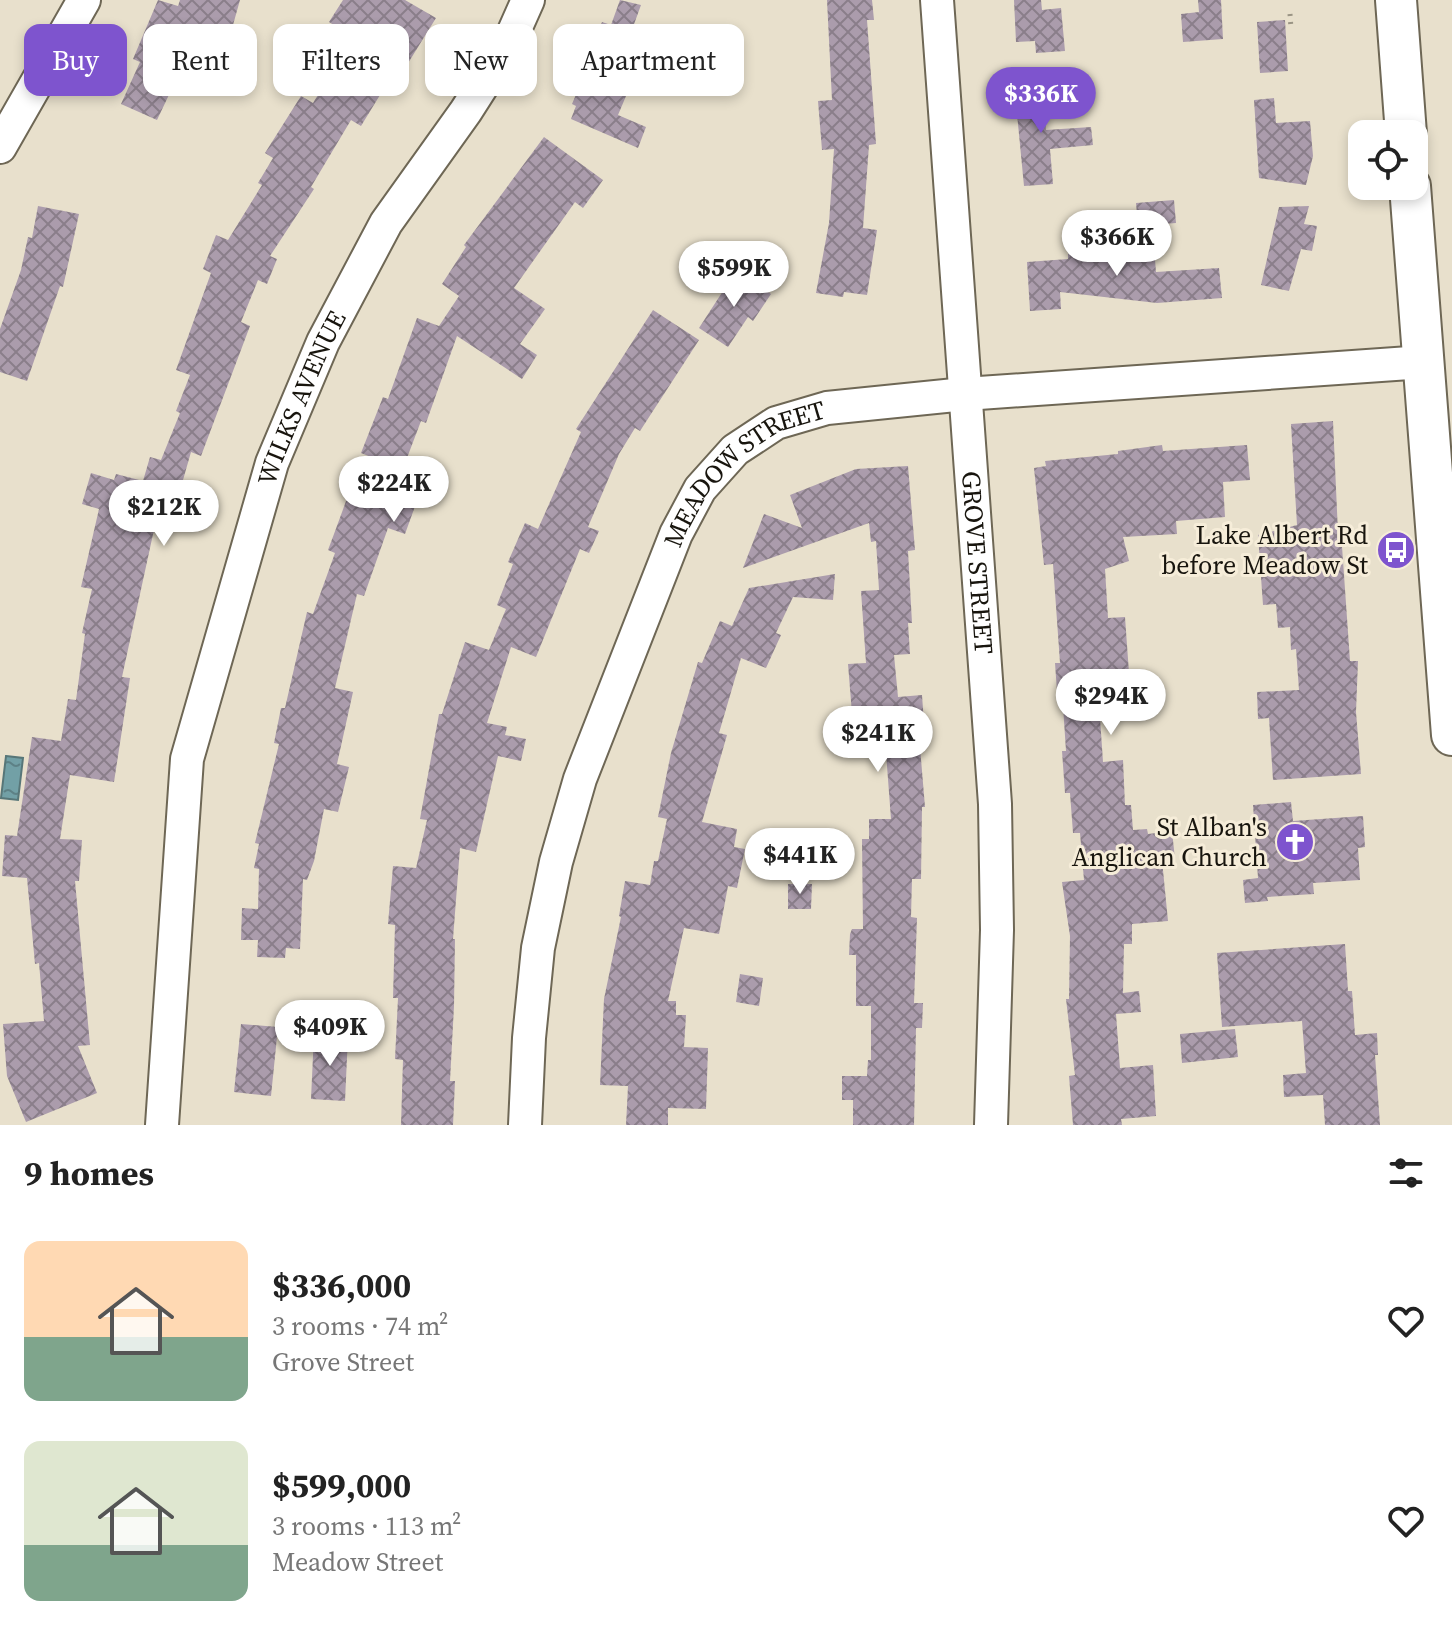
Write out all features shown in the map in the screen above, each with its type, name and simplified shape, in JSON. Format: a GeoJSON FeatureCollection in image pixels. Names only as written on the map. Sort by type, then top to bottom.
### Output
{"type":"FeatureCollection","features":[{"type":"Feature","properties":{"kind":"main road"},"geometry":{"type":"LineString","coordinates":[[1396,0],[1405,120]]}},
{"type":"Feature","properties":{"kind":"main road"},"geometry":{"type":"LineString","coordinates":[[1411,200],[1452,735]]}},
{"type":"Feature","properties":{"kind":"street"},"geometry":{"type":"LineString","coordinates":[[0,147],[84,0]]}},
{"type":"Feature","properties":{"kind":"street","name":"WILKS AVENUE"},"geometry":{"type":"LineString","coordinates":[[162,1125],[187,759],[272,463],[323,342],[386,223],[466,111],[508,45],[528,0]]}},
{"type":"Feature","properties":{"kind":"street","name":"GROVE STREET"},"geometry":{"type":"LineString","coordinates":[[937,0],[995,804],[997,930],[991,1125]]}},
{"type":"Feature","properties":{"kind":"street","name":"MEADOW STREET"},"geometry":{"type":"LineString","coordinates":[[525,1125],[538,948],[560,848],[580,779],[676,534],[700,489],[735,450],[776,423],[827,408],[965,394],[1424,362]]}},
{"type":"Feature","properties":{"kind":"path"},"geometry":{"type":"LineString","coordinates":[[1290,14],[1291,29]]}},
{"type":"Feature","properties":{"kind":"water"},"geometry":{"type":"Polygon","coordinates":[[[6,756],[23,758],[18,800],[1,798],[6,756]]]}},
{"type":"Feature","properties":{"kind":"building"},"geometry":{"type":"Polygon","coordinates":[[[158,0],[178,6],[180,0],[240,0],[233,24],[148,24],[158,0]]]}},
{"type":"Feature","properties":{"kind":"building"},"geometry":{"type":"Polygon","coordinates":[[[343,0],[405,0],[436,18],[432,24],[425,24],[425,36],[409,62],[409,24],[329,22],[343,0]]]}},
{"type":"Feature","properties":{"kind":"building"},"geometry":{"type":"Polygon","coordinates":[[[620,0],[641,5],[634,24],[611,24],[620,0]]]}},
{"type":"Feature","properties":{"kind":"building"},"geometry":{"type":"Polygon","coordinates":[[[827,0],[872,0],[874,20],[867,20],[876,144],[869,145],[863,228],[877,230],[867,295],[844,292],[843,297],[816,293],[829,223],[834,149],[822,150],[818,101],[832,100],[827,0]]]}},
{"type":"Feature","properties":{"kind":"building"},"geometry":{"type":"Polygon","coordinates":[[[1014,0],[1041,0],[1042,10],[1061,8],[1065,51],[1036,53],[1035,41],[1016,42],[1014,0]]]}},
{"type":"Feature","properties":{"kind":"building"},"geometry":{"type":"Polygon","coordinates":[[[1198,0],[1221,0],[1223,39],[1183,42],[1181,14],[1199,12],[1198,0]]]}},
{"type":"Feature","properties":{"kind":"building"},"geometry":{"type":"Polygon","coordinates":[[[1285,20],[1288,71],[1260,73],[1257,22],[1285,20]]]}},
{"type":"Feature","properties":{"kind":"building"},"geometry":{"type":"Polygon","coordinates":[[[143,35],[143,96],[168,96],[157,120],[121,104],[140,62],[133,59],[143,35]]]}},
{"type":"Feature","properties":{"kind":"building"},"geometry":{"type":"Polygon","coordinates":[[[1042,81],[1046,130],[1091,127],[1093,145],[1050,149],[1053,184],[1024,186],[1014,83],[1042,81]]]}},
{"type":"Feature","properties":{"kind":"building"},"geometry":{"type":"Polygon","coordinates":[[[301,96],[313,103],[317,96],[379,96],[361,126],[351,120],[311,187],[314,189],[270,256],[277,259],[267,284],[258,280],[241,322],[250,326],[201,456],[191,452],[169,529],[155,525],[122,677],[130,678],[114,782],[70,775],[60,839],[82,840],[79,881],[75,881],[90,1045],[78,1046],[97,1093],[26,1122],[7,1076],[3,1024],[44,1021],[27,878],[2,876],[5,835],[17,836],[32,737],[61,741],[68,699],[76,700],[85,634],[82,633],[92,589],[81,587],[99,509],[82,504],[91,473],[114,480],[116,474],[143,481],[150,457],[161,460],[180,413],[176,411],[190,375],[176,370],[211,273],[203,269],[216,235],[228,240],[262,185],[258,183],[273,158],[265,153],[301,96]]]}},
{"type":"Feature","properties":{"kind":"building"},"geometry":{"type":"Polygon","coordinates":[[[575,96],[626,96],[618,115],[646,127],[638,148],[571,119],[576,106],[572,104],[575,96]]]}},
{"type":"Feature","properties":{"kind":"building"},"geometry":{"type":"Polygon","coordinates":[[[1274,98],[1276,123],[1310,121],[1313,156],[1306,185],[1259,178],[1254,100],[1274,98]]]}},
{"type":"Feature","properties":{"kind":"building"},"geometry":{"type":"Polygon","coordinates":[[[544,137],[603,180],[583,208],[575,202],[514,288],[545,309],[520,344],[537,355],[522,379],[457,336],[426,423],[421,421],[399,479],[422,487],[405,534],[388,528],[364,596],[357,594],[335,688],[353,692],[337,764],[349,767],[338,812],[324,809],[314,861],[307,880],[303,879],[300,949],[286,948],[285,958],[257,957],[258,940],[241,940],[242,908],[258,909],[259,869],[254,868],[259,844],[255,843],[279,744],[274,743],[281,708],[285,708],[307,612],[313,614],[335,553],[328,550],[349,493],[361,498],[376,459],[361,453],[383,397],[388,399],[417,318],[439,326],[459,296],[442,284],[466,247],[464,245],[544,137]]]}},
{"type":"Feature","properties":{"kind":"building"},"geometry":{"type":"Polygon","coordinates":[[[1174,200],[1176,223],[1138,226],[1136,203],[1174,200]]]}},
{"type":"Feature","properties":{"kind":"building"},"geometry":{"type":"Polygon","coordinates":[[[38,206],[79,214],[63,287],[60,286],[27,381],[0,372],[0,329],[21,270],[28,237],[32,238],[38,206]]]}},
{"type":"Feature","properties":{"kind":"building"},"geometry":{"type":"Polygon","coordinates":[[[1309,206],[1304,224],[1317,226],[1312,251],[1301,249],[1289,291],[1261,285],[1279,207],[1309,206]]]}},
{"type":"Feature","properties":{"kind":"building"},"geometry":{"type":"Polygon","coordinates":[[[1106,243],[1154,248],[1156,272],[1219,268],[1222,298],[1157,303],[1060,292],[1061,309],[1030,311],[1027,262],[1068,259],[1068,254],[1086,255],[1087,246],[1106,248],[1106,243]]]}},
{"type":"Feature","properties":{"kind":"building"},"geometry":{"type":"Polygon","coordinates":[[[736,271],[771,294],[753,321],[748,317],[728,347],[699,328],[736,271]]]}},
{"type":"Feature","properties":{"kind":"building"},"geometry":{"type":"Polygon","coordinates":[[[653,310],[699,340],[640,431],[635,428],[619,454],[588,527],[599,531],[589,553],[580,549],[536,657],[511,647],[487,723],[507,727],[505,735],[526,739],[521,761],[498,756],[476,852],[460,848],[453,939],[454,1006],[450,1081],[455,1081],[453,1125],[401,1125],[403,1060],[395,1059],[398,998],[393,998],[395,925],[388,924],[393,866],[416,868],[427,820],[420,819],[439,714],[442,714],[465,642],[489,650],[506,609],[497,605],[513,564],[508,562],[525,523],[538,529],[581,432],[576,429],[653,310]]]}},
{"type":"Feature","properties":{"kind":"building"},"geometry":{"type":"Polygon","coordinates":[[[1333,421],[1338,533],[1341,532],[1350,661],[1358,661],[1356,712],[1361,774],[1273,780],[1269,718],[1258,719],[1257,692],[1299,690],[1296,649],[1291,650],[1290,627],[1278,628],[1276,604],[1263,605],[1258,535],[1297,525],[1291,424],[1333,421]]]}},
{"type":"Feature","properties":{"kind":"building"},"geometry":{"type":"Polygon","coordinates":[[[1162,445],[1163,451],[1247,445],[1250,480],[1223,482],[1225,517],[1176,521],[1177,534],[1123,537],[1129,561],[1105,569],[1108,618],[1125,617],[1131,701],[1099,703],[1103,762],[1123,760],[1125,805],[1131,805],[1133,830],[1147,829],[1148,834],[1172,831],[1175,859],[1162,860],[1168,921],[1132,924],[1132,944],[1124,944],[1123,993],[1139,991],[1141,1012],[1116,1014],[1120,1068],[1153,1065],[1156,1116],[1121,1119],[1122,1125],[1073,1125],[1069,1076],[1075,1075],[1066,999],[1069,999],[1070,936],[1062,882],[1084,880],[1080,833],[1073,833],[1070,793],[1065,793],[1062,751],[1066,751],[1063,706],[1058,706],[1055,663],[1060,663],[1053,564],[1044,565],[1034,468],[1046,466],[1045,461],[1118,454],[1118,451],[1162,445]]]}},
{"type":"Feature","properties":{"kind":"building"},"geometry":{"type":"Polygon","coordinates":[[[908,466],[915,550],[908,551],[912,623],[908,623],[910,654],[894,655],[898,697],[922,695],[924,723],[918,723],[925,807],[922,807],[921,879],[912,879],[911,917],[917,918],[914,1003],[923,1003],[922,1028],[916,1028],[914,1125],[853,1125],[853,1100],[842,1100],[842,1076],[867,1076],[868,1060],[871,1060],[871,1006],[856,1006],[856,955],[849,955],[850,934],[852,929],[863,929],[862,839],[869,839],[869,819],[891,819],[884,726],[853,726],[848,664],[866,663],[861,591],[879,590],[876,541],[871,542],[869,523],[743,568],[764,514],[802,528],[790,495],[856,469],[908,466]]]}},
{"type":"Feature","properties":{"kind":"building"},"geometry":{"type":"Polygon","coordinates":[[[835,574],[833,600],[793,597],[776,633],[781,635],[766,668],[741,658],[719,733],[727,735],[702,822],[737,829],[734,847],[745,849],[737,888],[728,886],[719,934],[684,928],[668,1001],[676,1001],[676,1015],[686,1015],[684,1047],[708,1048],[706,1109],[668,1108],[668,1125],[626,1125],[628,1086],[600,1085],[604,999],[625,881],[650,885],[654,861],[658,861],[667,819],[658,817],[671,753],[698,662],[702,663],[720,621],[732,626],[749,588],[835,574]]]}},
{"type":"Feature","properties":{"kind":"building"},"geometry":{"type":"Polygon","coordinates":[[[1291,802],[1293,821],[1363,816],[1365,847],[1358,848],[1360,880],[1313,883],[1314,894],[1267,897],[1268,901],[1245,903],[1243,880],[1258,878],[1253,805],[1291,802]]]}},
{"type":"Feature","properties":{"kind":"building"},"geometry":{"type":"Polygon","coordinates":[[[788,884],[812,884],[811,909],[788,909],[788,884]]]}},
{"type":"Feature","properties":{"kind":"building"},"geometry":{"type":"Polygon","coordinates":[[[1345,944],[1355,1035],[1377,1033],[1378,1055],[1375,1055],[1380,1125],[1325,1125],[1323,1095],[1284,1097],[1283,1075],[1306,1073],[1302,1021],[1222,1027],[1217,953],[1345,944]]]}},
{"type":"Feature","properties":{"kind":"building"},"geometry":{"type":"Polygon","coordinates":[[[740,974],[763,978],[759,1006],[736,1002],[740,974]]]}},
{"type":"Feature","properties":{"kind":"building"},"geometry":{"type":"Polygon","coordinates":[[[241,1024],[278,1027],[271,1096],[234,1092],[241,1024]]]}},
{"type":"Feature","properties":{"kind":"building"},"geometry":{"type":"Polygon","coordinates":[[[1235,1029],[1238,1057],[1182,1063],[1180,1034],[1235,1029]]]}},
{"type":"Feature","properties":{"kind":"building"},"geometry":{"type":"Polygon","coordinates":[[[314,1034],[348,1036],[345,1101],[311,1099],[314,1034]]]}},
{"type":"Feature","properties":{"kind":"place","name":"Lake Albert Rd before Meadow St"},"geometry":{"type":"Point","coordinates":[1396,550]}},
{"type":"Feature","properties":{"kind":"place","name":"St Alban's Anglican Church"},"geometry":{"type":"Point","coordinates":[1295,842]}}]}
